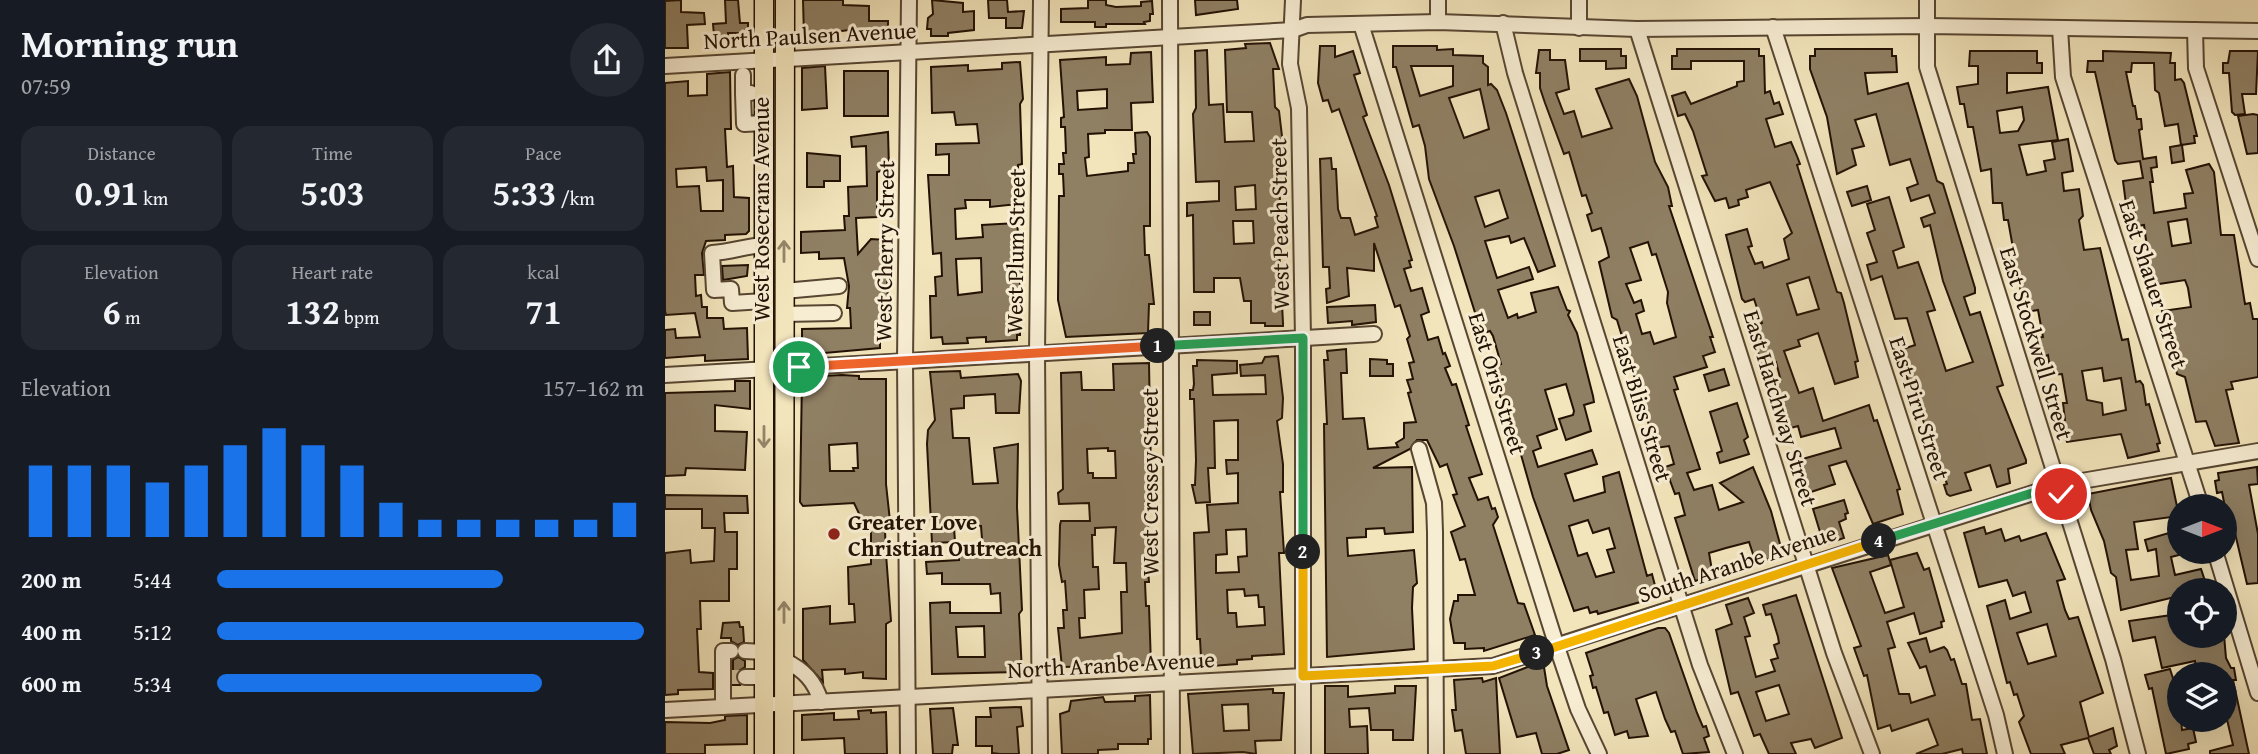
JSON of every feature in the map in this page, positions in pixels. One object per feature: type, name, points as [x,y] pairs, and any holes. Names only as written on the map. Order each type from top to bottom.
[{"type":"main road","name":"West Rosecrans Avenue","points":[[764,0],[764,754]]},
{"type":"main road","name":"West Rosecrans Avenue","points":[[784,754],[785,0]]},
{"type":"street","name":"West Cherry Street","points":[[908,754],[905,361],[909,0]]},
{"type":"street","name":"West Plum Street","points":[[1040,754],[1037,353],[1041,0]]},
{"type":"street","name":"West Cressey Street","points":[[1170,0],[1172,754]]},
{"type":"street","name":"West Peach Street","points":[[1293,0],[1290,64],[1299,108],[1303,338],[1303,754]]},
{"type":"street","points":[[1438,0],[1439,22]]},
{"type":"street","points":[[1579,0],[1579,28]]},
{"type":"street","name":"East Stockwell Street","points":[[1927,0],[1927,67],[2113,659],[2138,754]]},
{"type":"street","name":"North Paulsen Avenue","points":[[665,66],[1293,30],[1307,25],[1439,22],[1637,29],[1927,26],[2258,31]]},
{"type":"street","name":"East Bliss Street","points":[[1503,23],[1515,73],[1700,665],[1735,754]]},
{"type":"street","name":"East Oris Street","points":[[1361,24],[1557,647],[1578,709],[1599,754]]},
{"type":"street","name":"East Piru Street","points":[[1773,27],[2005,754]]},
{"type":"street","name":"East Shauer Street","points":[[2060,28],[2063,77],[2197,494]]},
{"type":"street","name":"East Hatchway Street","points":[[1637,29],[1806,564],[1872,754]]},
{"type":"street","points":[[2195,30],[2196,68],[2258,259]]},
{"type":"street","points":[[743,75],[744,124],[764,124]]},
{"type":"street","points":[[743,93],[764,93]]},
{"type":"street","points":[[764,245],[749,246],[741,251],[712,253],[714,290],[731,289],[732,303],[764,301]]},
{"type":"street","points":[[784,291],[839,286]]},
{"type":"street","points":[[784,314],[834,313]]},
{"type":"street","points":[[665,375],[1374,334]]},
{"type":"street","points":[[1419,449],[1434,503],[1436,754]]},
{"type":"street","name":"South Aranbe Avenue","points":[[1557,647],[1681,604],[2058,485],[2258,451]]},
{"type":"street","points":[[2219,564],[2258,694]]},
{"type":"street","name":"North Aranbe Avenue","points":[[665,710],[1493,666],[1557,647]]},
{"type":"street","points":[[723,708],[733,677],[723,651],[764,652]]},
{"type":"street","points":[[784,660],[799,667],[812,681],[821,702]]},
{"type":"street","points":[[733,677],[764,677]]},
{"type":"building","points":[[681,0],[681,12],[704,13],[705,24],[687,25],[688,48],[665,48],[665,1]]},
{"type":"building","points":[[725,0],[738,0],[740,23],[748,23],[748,33],[728,33],[729,45],[715,46],[713,24],[726,23]]},
{"type":"building","points":[[803,0],[843,0],[843,5],[869,6],[869,21],[888,21],[888,36],[868,36],[868,32],[849,30],[804,36]]},
{"type":"building","points":[[932,0],[963,3],[963,12],[974,11],[974,30],[948,33],[948,36],[931,36],[931,29],[927,29],[928,18],[933,14]]},
{"type":"building","points":[[988,0],[1007,0],[1008,12],[1024,11],[1022,28],[1006,28],[1006,18],[989,18]]},
{"type":"building","points":[[1088,0],[1106,0],[1106,5],[1116,7],[1141,6],[1141,2],[1152,1],[1153,14],[1150,14],[1150,21],[1144,22],[1145,24],[1106,24],[1106,27],[1095,27],[1095,22],[1061,22],[1061,9],[1088,8]]},
{"type":"building","points":[[1195,0],[1237,0],[1238,9],[1196,15]]},
{"type":"building","points":[[1270,43],[1279,69],[1273,69],[1275,107],[1279,111],[1284,153],[1284,181],[1279,185],[1283,326],[1251,323],[1251,301],[1244,301],[1240,278],[1214,278],[1214,292],[1194,292],[1193,215],[1187,216],[1187,203],[1219,201],[1219,181],[1196,182],[1193,114],[1196,108],[1195,51],[1207,50],[1209,105],[1223,104],[1225,142],[1254,141],[1252,112],[1227,112],[1225,50],[1246,48],[1245,44]],"holes":[[[1255,185],[1256,209],[1236,210],[1235,187]],[[1233,221],[1253,221],[1254,243],[1234,244]]]},
{"type":"building","points":[[1320,46],[1335,46],[1335,57],[1353,51],[1360,73],[1354,75],[1367,115],[1363,117],[1389,185],[1412,260],[1409,261],[1411,267],[1404,269],[1411,291],[1422,288],[1429,312],[1421,315],[1428,340],[1438,337],[1450,366],[1445,368],[1452,385],[1456,384],[1469,425],[1466,426],[1482,474],[1469,478],[1478,500],[1488,497],[1492,509],[1495,508],[1498,517],[1493,525],[1518,603],[1524,604],[1535,635],[1484,651],[1484,648],[1465,649],[1465,643],[1454,643],[1450,619],[1454,601],[1458,601],[1458,595],[1475,595],[1465,559],[1460,560],[1451,532],[1465,526],[1453,495],[1457,494],[1447,464],[1440,467],[1427,440],[1417,440],[1410,449],[1373,468],[1412,467],[1413,532],[1385,534],[1384,528],[1366,529],[1366,537],[1347,538],[1348,556],[1414,550],[1417,583],[1413,587],[1412,608],[1414,649],[1327,657],[1324,424],[1327,424],[1324,360],[1328,360],[1327,351],[1346,349],[1347,373],[1341,373],[1343,419],[1364,418],[1368,449],[1398,447],[1396,443],[1404,438],[1404,423],[1416,422],[1407,380],[1413,379],[1409,363],[1414,362],[1407,339],[1410,336],[1400,305],[1395,307],[1374,243],[1374,271],[1347,268],[1349,296],[1327,303],[1326,289],[1330,288],[1329,267],[1323,267],[1320,159],[1331,158],[1332,169],[1336,169],[1338,209],[1341,218],[1350,218],[1355,235],[1378,227],[1377,216],[1339,109],[1332,112],[1328,100],[1323,101],[1318,83]]},
{"type":"building","points":[[1393,46],[1437,46],[1437,50],[1453,49],[1453,55],[1483,56],[1483,63],[1488,67],[1488,85],[1491,84],[1497,90],[1506,113],[1555,266],[1538,272],[1524,238],[1511,243],[1509,236],[1485,241],[1497,278],[1529,267],[1533,279],[1498,290],[1508,318],[1517,314],[1518,318],[1536,312],[1531,293],[1558,287],[1577,333],[1594,402],[1584,405],[1591,431],[1566,440],[1559,419],[1573,415],[1574,411],[1566,384],[1545,390],[1557,429],[1537,436],[1541,448],[1533,451],[1538,467],[1592,450],[1597,464],[1565,474],[1574,501],[1605,492],[1603,477],[1619,472],[1647,576],[1652,574],[1658,597],[1598,614],[1597,611],[1590,613],[1588,607],[1574,611],[1533,497],[1510,416],[1507,417],[1492,371],[1492,366],[1501,364],[1493,336],[1490,331],[1484,333],[1478,322],[1429,179],[1419,125],[1413,127],[1396,67],[1393,67]],"holes":[[[1411,66],[1453,66],[1453,86],[1420,96]],[[1480,89],[1489,129],[1464,138],[1449,98]],[[1499,190],[1508,218],[1485,227],[1475,197]],[[1588,520],[1593,533],[1609,528],[1615,548],[1607,550],[1614,572],[1596,577],[1587,553],[1578,556],[1569,526]]]},
{"type":"building","points":[[1580,49],[1621,49],[1621,56],[1626,56],[1626,68],[1606,69],[1606,61],[1580,61]]},
{"type":"building","points":[[1677,49],[1759,49],[1759,56],[1764,56],[1765,93],[1770,91],[1774,104],[1779,102],[1783,114],[1766,119],[1775,147],[1791,142],[1800,164],[1797,165],[1837,292],[1841,293],[1844,303],[1858,361],[1855,362],[1858,377],[1835,384],[1818,333],[1798,340],[1800,346],[1784,351],[1799,393],[1813,388],[1823,421],[1869,405],[1874,421],[1877,420],[1900,489],[1897,490],[1903,514],[1873,524],[1846,461],[1829,466],[1835,484],[1808,493],[1799,460],[1841,448],[1835,428],[1801,437],[1798,426],[1787,429],[1784,418],[1788,417],[1781,395],[1776,397],[1772,384],[1781,381],[1776,362],[1762,366],[1750,326],[1762,323],[1754,299],[1745,302],[1742,299],[1726,235],[1747,229],[1752,246],[1748,247],[1755,264],[1762,262],[1764,268],[1789,259],[1784,239],[1792,233],[1770,182],[1746,190],[1748,197],[1738,200],[1739,205],[1729,208],[1726,198],[1715,201],[1702,176],[1707,175],[1693,131],[1685,114],[1678,116],[1672,96],[1685,92],[1691,104],[1737,86],[1737,82],[1744,81],[1744,61],[1691,61],[1691,69],[1672,69],[1672,56],[1677,56]],"holes":[[[1809,277],[1819,309],[1797,315],[1787,284]]]},
{"type":"building","points":[[1815,49],[1892,49],[1892,56],[1896,56],[1897,72],[1865,73],[1868,94],[1908,83],[1937,181],[1943,184],[1975,288],[1975,293],[1964,297],[1970,315],[1980,312],[2003,385],[1997,387],[2026,460],[2026,463],[2008,469],[2010,483],[1997,487],[1990,465],[1965,473],[1971,490],[1950,496],[1947,494],[1944,485],[1947,484],[1897,351],[1915,345],[1907,318],[1895,319],[1882,276],[1871,280],[1867,265],[1877,262],[1867,233],[1875,230],[1867,204],[1889,197],[1904,247],[1893,251],[1898,268],[1918,262],[1935,310],[1927,312],[1946,371],[1973,362],[1943,281],[1930,225],[1924,227],[1921,218],[1935,213],[1929,195],[1911,201],[1907,188],[1918,184],[1910,159],[1890,165],[1876,114],[1855,120],[1864,146],[1852,149],[1856,165],[1837,174],[1827,117],[1810,69],[1810,56],[1815,56]]},
{"type":"building","points":[[1539,50],[1550,50],[1550,60],[1565,60],[1569,89],[1556,93],[1564,114],[1574,111],[1582,137],[1612,128],[1596,89],[1629,79],[1637,96],[1655,162],[1668,187],[1672,206],[1669,206],[1713,337],[1710,337],[1715,352],[1703,356],[1707,367],[1674,377],[1678,389],[1674,390],[1700,469],[1687,473],[1694,490],[1712,485],[1719,510],[1743,502],[1720,483],[1753,467],[1771,511],[1783,555],[1756,563],[1749,542],[1709,553],[1713,576],[1695,581],[1675,518],[1685,515],[1679,493],[1675,494],[1665,467],[1674,464],[1669,446],[1656,448],[1617,320],[1612,317],[1599,262],[1609,257],[1601,228],[1592,231],[1587,215],[1592,213],[1586,195],[1582,196],[1569,152],[1564,154],[1540,88],[1540,73],[1536,73]],"holes":[[[1648,242],[1652,255],[1656,254],[1668,292],[1667,303],[1676,337],[1654,344],[1650,332],[1642,334],[1636,314],[1644,311],[1641,300],[1634,303],[1626,284],[1641,280],[1630,248]]]},
{"type":"building","points":[[1970,51],[2037,51],[2037,63],[2042,63],[2042,73],[2007,73],[2007,93],[2048,87],[2058,140],[2019,145],[2027,175],[2046,171],[2044,161],[2055,159],[2052,142],[2068,139],[2073,171],[2062,173],[2064,191],[2079,189],[2083,216],[2079,220],[2084,250],[2100,248],[2122,340],[2128,339],[2136,382],[2140,381],[2143,385],[2146,405],[2149,404],[2160,443],[2157,444],[2159,451],[2128,458],[2121,434],[2067,442],[2060,421],[2065,420],[2063,403],[2067,403],[2062,374],[2051,375],[2048,355],[2041,357],[2038,338],[2043,337],[2038,310],[2027,312],[2023,304],[2008,220],[2004,220],[2002,203],[1993,203],[1991,169],[1981,171],[1973,127],[1968,127],[1964,104],[1960,104],[1957,87],[1978,84],[1978,66],[1969,66]],"holes":[[[2022,107],[2024,120],[2018,131],[2000,133],[1997,111]],[[2102,368],[2104,381],[2121,378],[2126,410],[2103,415],[2102,403],[2087,400],[2082,371]]]},
{"type":"building","points":[[2103,51],[2171,53],[2170,63],[2175,63],[2175,80],[2181,79],[2184,83],[2197,136],[2194,136],[2195,143],[2181,145],[2178,124],[2165,126],[2159,93],[2155,90],[2154,63],[2132,63],[2131,72],[2126,72],[2137,119],[2141,119],[2142,129],[2139,130],[2143,159],[2156,157],[2157,167],[2151,168],[2153,182],[2150,182],[2154,213],[2186,208],[2184,194],[2193,193],[2186,170],[2209,164],[2214,172],[2221,235],[2234,235],[2245,304],[2250,303],[2253,319],[2258,319],[2258,377],[2231,382],[2233,389],[2226,390],[2239,443],[2215,446],[2206,421],[2196,422],[2185,377],[2177,374],[2162,311],[2191,307],[2188,288],[2185,280],[2152,285],[2144,225],[2137,226],[2134,206],[2126,204],[2123,181],[2143,178],[2140,161],[2118,164],[2115,160],[2095,72],[2087,72],[2088,61],[2103,61]],"holes":[[[2187,219],[2191,243],[2172,246],[2168,222]]]},
{"type":"building","points":[[2230,51],[2258,51],[2256,94],[2242,94],[2245,114],[2235,115],[2232,112],[2229,73],[2223,73],[2223,63],[2228,63]]},
{"type":"building","points":[[1151,52],[1153,102],[1131,103],[1132,130],[1105,130],[1105,133],[1088,134],[1089,157],[1085,158],[1087,176],[1128,171],[1128,163],[1134,163],[1133,154],[1136,154],[1135,133],[1147,132],[1150,137],[1150,226],[1144,226],[1145,255],[1149,255],[1154,304],[1149,304],[1148,333],[1066,337],[1058,300],[1059,196],[1064,196],[1063,174],[1059,174],[1059,164],[1064,164],[1063,153],[1066,153],[1065,127],[1061,127],[1061,118],[1064,117],[1060,60],[1106,57],[1106,65],[1130,64],[1131,53]],"holes":[[[1107,89],[1107,108],[1078,110],[1077,91]]]},
{"type":"building","points":[[1020,62],[1023,99],[1020,104],[1022,164],[1018,165],[1019,204],[990,207],[990,200],[965,200],[966,208],[955,209],[956,239],[983,237],[982,225],[1017,223],[1023,282],[1020,282],[1020,335],[1017,335],[1017,340],[986,342],[986,337],[967,338],[968,343],[943,344],[942,337],[931,338],[930,296],[936,296],[935,277],[942,276],[941,253],[933,254],[928,175],[949,175],[949,154],[936,155],[936,144],[979,143],[977,124],[956,125],[954,112],[932,113],[931,67],[968,65],[968,71],[1002,69],[1002,63]],"holes":[[[981,258],[982,292],[958,295],[956,259]]]},
{"type":"building","points":[[825,66],[827,108],[802,110],[802,68]]},
{"type":"building","points":[[844,71],[888,71],[888,116],[844,116]]},
{"type":"building","points":[[730,72],[731,129],[725,129],[727,167],[733,166],[734,197],[749,198],[749,231],[746,234],[725,235],[725,240],[706,241],[702,253],[704,275],[695,275],[696,296],[701,295],[702,307],[707,307],[707,318],[723,318],[724,329],[747,328],[748,359],[705,361],[705,355],[665,358],[665,330],[675,329],[676,338],[700,337],[695,313],[666,315],[665,311],[665,83],[688,81],[688,96],[707,95],[707,74]],"holes":[[[706,167],[707,181],[723,180],[723,211],[701,211],[699,186],[677,187],[676,169]]]},
{"type":"building","points":[[2258,115],[2258,153],[2247,154],[2238,116]]},
{"type":"building","points":[[888,132],[889,169],[877,172],[877,217],[856,218],[858,254],[871,239],[886,240],[888,307],[884,307],[887,338],[880,338],[880,348],[802,355],[802,329],[851,328],[850,308],[847,308],[849,286],[844,258],[819,259],[819,252],[801,253],[801,232],[845,230],[844,216],[849,216],[848,187],[867,186],[866,146],[852,147],[851,137]]},
{"type":"building","points":[[2182,145],[2184,161],[2172,163],[2170,147]]},
{"type":"building","points":[[807,153],[840,156],[840,181],[824,181],[824,187],[807,187]]},
{"type":"building","points":[[1867,186],[1871,200],[1852,206],[1847,192]]},
{"type":"building","points":[[748,265],[747,276],[723,280],[722,266]]},
{"type":"building","points":[[1375,305],[1376,322],[1352,325],[1352,321],[1328,323],[1327,307]]},
{"type":"building","points":[[1194,312],[1210,312],[1210,325],[1194,325]]},
{"type":"building","points":[[1278,356],[1283,398],[1282,418],[1277,421],[1283,464],[1283,492],[1280,492],[1284,553],[1279,553],[1284,654],[1252,656],[1252,659],[1237,660],[1237,664],[1212,666],[1212,657],[1201,658],[1200,639],[1197,639],[1194,533],[1209,532],[1207,505],[1238,503],[1238,473],[1227,474],[1226,460],[1238,460],[1238,420],[1214,421],[1215,468],[1208,468],[1210,502],[1196,503],[1192,485],[1195,485],[1196,460],[1194,399],[1190,399],[1190,390],[1193,390],[1194,384],[1193,366],[1197,366],[1197,360],[1237,361],[1237,373],[1212,375],[1213,395],[1266,394],[1265,375],[1241,376],[1240,365],[1262,363],[1265,357]],"holes":[[[1246,529],[1247,556],[1238,557],[1239,572],[1216,573],[1216,555],[1227,554],[1226,530]],[[1244,589],[1245,596],[1258,595],[1259,607],[1264,607],[1265,625],[1237,627],[1236,613],[1228,613],[1227,590]]]},
{"type":"building","points":[[1370,359],[1387,360],[1387,364],[1393,364],[1393,376],[1370,376]]},
{"type":"building","points":[[1149,363],[1151,474],[1147,474],[1148,502],[1145,502],[1151,548],[1147,556],[1149,582],[1145,582],[1146,606],[1149,606],[1151,665],[1062,667],[1058,628],[1064,628],[1063,610],[1067,610],[1065,581],[1062,582],[1059,565],[1060,525],[1061,521],[1090,521],[1089,503],[1059,504],[1058,493],[1063,489],[1061,373],[1081,372],[1082,390],[1114,390],[1113,364]],"holes":[[[1108,448],[1108,451],[1115,451],[1116,478],[1093,478],[1093,473],[1088,473],[1087,449]],[[1116,527],[1114,563],[1126,563],[1127,592],[1121,592],[1122,633],[1080,638],[1079,618],[1085,618],[1084,590],[1099,589],[1098,567],[1093,567],[1092,535],[1095,535],[1095,528]]]},
{"type":"building","points":[[1724,369],[1729,385],[1709,391],[1704,375]]},
{"type":"building","points":[[960,371],[961,378],[1018,374],[1021,381],[1019,413],[996,413],[995,394],[964,396],[964,408],[951,409],[953,438],[969,438],[973,484],[998,483],[994,448],[1018,444],[1017,507],[1022,672],[932,674],[930,603],[950,602],[950,613],[1001,613],[1000,593],[991,594],[990,584],[942,584],[942,573],[927,574],[926,562],[959,560],[959,555],[983,552],[981,526],[954,527],[955,542],[932,543],[927,444],[928,430],[935,420],[930,372]],"holes":[[[984,626],[985,657],[958,657],[956,627]]]},
{"type":"building","points":[[842,375],[859,376],[859,379],[886,379],[886,484],[890,531],[885,531],[891,621],[886,624],[886,679],[863,678],[863,672],[845,674],[845,669],[822,670],[823,682],[803,660],[803,609],[830,606],[830,624],[855,622],[854,604],[849,604],[848,567],[871,564],[871,522],[863,522],[854,503],[803,506],[800,502],[802,377]],"holes":[[[857,443],[858,468],[853,468],[854,471],[830,471],[829,445]]]},
{"type":"building","points":[[735,381],[750,381],[750,409],[715,405],[715,431],[747,432],[745,470],[686,468],[685,475],[665,476],[665,393],[735,391]]},
{"type":"building","points":[[1737,403],[1748,437],[1744,440],[1749,454],[1720,463],[1717,453],[1722,451],[1710,412]]},
{"type":"building","points":[[2257,467],[2258,484],[2249,485],[2258,534],[2258,583],[2247,584],[2237,542],[2237,494],[2217,493],[2215,481],[2219,480],[2218,473]]},
{"type":"building","points":[[2171,478],[2174,494],[2167,494],[2167,518],[2134,522],[2138,549],[2126,550],[2131,580],[2159,576],[2156,549],[2148,551],[2145,540],[2167,534],[2167,564],[2173,564],[2175,575],[2201,569],[2204,578],[2167,578],[2167,599],[2121,610],[2116,577],[2111,573],[2104,541],[2091,510],[2088,494]]},
{"type":"building","points":[[665,495],[747,496],[748,513],[724,513],[725,532],[737,532],[737,569],[729,569],[729,601],[700,601],[701,629],[697,629],[699,672],[713,673],[713,689],[678,690],[678,694],[665,695],[665,553],[690,550],[691,563],[714,561],[715,528],[702,528],[702,509],[665,509]]},
{"type":"building","points":[[1844,500],[1848,513],[1845,514],[1846,519],[1839,522],[1844,538],[1824,545],[1813,509]]},
{"type":"building","points":[[1984,527],[1986,534],[2001,529],[2005,541],[2019,536],[2021,541],[2046,533],[2065,579],[2057,581],[2065,610],[2069,619],[2078,617],[2103,693],[2080,702],[2089,737],[2113,728],[2117,746],[2109,750],[2111,754],[2094,754],[2088,738],[2061,745],[2065,754],[2031,754],[2019,722],[2024,716],[2017,694],[2014,695],[2010,682],[2007,683],[1987,606],[2005,600],[2010,619],[2031,612],[2025,592],[2013,596],[2007,580],[1979,587],[1964,533]],"holes":[[[2047,624],[2056,656],[2028,664],[2017,633]]]},
{"type":"building","points":[[1917,553],[1924,570],[1929,568],[1944,621],[1941,622],[1942,627],[1920,634],[1914,613],[1887,622],[1895,647],[1888,649],[1899,694],[1909,694],[1911,703],[1935,695],[1926,666],[1920,668],[1908,643],[1926,638],[1930,652],[1944,647],[1951,660],[1954,659],[1962,684],[1966,684],[1972,720],[1980,719],[1987,754],[1963,754],[1962,749],[1942,754],[1916,754],[1938,745],[1928,719],[1892,731],[1890,725],[1878,729],[1867,675],[1864,676],[1854,648],[1861,646],[1832,568],[1888,555],[1891,565],[1870,572],[1885,613],[1904,607],[1890,560]]},
{"type":"building","points":[[1796,595],[1842,738],[1815,748],[1811,739],[1791,743],[1796,754],[1769,754],[1760,734],[1754,736],[1738,692],[1731,694],[1716,630],[1732,624],[1726,605],[1748,598],[1754,613],[1744,617],[1750,636],[1745,637],[1756,677],[1775,671],[1771,660],[1778,658],[1774,645],[1779,643],[1778,637],[1771,614],[1766,615],[1763,605]],"holes":[[[1779,685],[1789,714],[1766,721],[1756,692]]]},
{"type":"building","points":[[2167,616],[2167,648],[2225,648],[2228,662],[2167,662],[2167,667],[2162,668],[2155,637],[2133,641],[2129,621]]},
{"type":"building","points":[[739,622],[740,627],[743,627],[744,642],[738,645],[731,641],[731,638],[721,638],[723,623]]},
{"type":"building","points":[[1658,628],[1665,628],[1669,633],[1697,713],[1703,727],[1706,726],[1709,736],[1704,738],[1709,752],[1683,754],[1675,731],[1671,732],[1665,719],[1656,692],[1636,699],[1648,736],[1629,738],[1627,731],[1615,735],[1608,712],[1604,713],[1596,687],[1593,688],[1590,676],[1593,675],[1586,653]]},
{"type":"building","points":[[738,657],[745,661],[745,667],[736,673],[740,685],[733,685],[733,660]]},
{"type":"building","points":[[1543,661],[1547,686],[1569,750],[1557,754],[1542,754],[1536,733],[1517,737],[1499,678]]},
{"type":"building","points":[[2167,670],[2167,732],[2194,732],[2196,742],[2188,744],[2189,749],[2166,754],[2152,688],[2149,689],[2145,675]]},
{"type":"building","points":[[1482,678],[1483,682],[1496,678],[1500,754],[1466,754],[1462,730],[1455,731],[1452,710],[1456,710],[1454,680]]},
{"type":"building","points":[[1325,686],[1348,686],[1348,697],[1395,693],[1395,686],[1416,686],[1413,740],[1393,740],[1393,730],[1371,730],[1369,708],[1349,709],[1350,727],[1367,726],[1368,754],[1325,754]]},
{"type":"building","points":[[1273,689],[1273,693],[1284,693],[1281,740],[1255,741],[1256,754],[1193,754],[1188,694]],"holes":[[[1248,704],[1249,730],[1224,731],[1222,705]]]},
{"type":"building","points":[[1150,695],[1151,739],[1148,739],[1148,744],[1118,744],[1118,749],[1098,750],[1098,754],[1062,754],[1060,714],[1069,711],[1071,701],[1103,697],[1105,702],[1135,701],[1135,696]]},
{"type":"building","points":[[2237,698],[2249,754],[2210,754],[2210,751],[2233,745],[2230,732],[2237,732]]},
{"type":"building","points":[[1021,707],[1023,726],[1017,727],[1019,754],[992,753],[992,746],[976,746],[976,717],[991,717],[990,708]]},
{"type":"building","points":[[953,708],[958,745],[953,745],[952,754],[933,754],[930,709]]},
{"type":"building","points":[[871,710],[871,713],[886,712],[887,754],[845,754],[844,738],[802,740],[802,715],[834,713],[834,720],[859,719],[858,711]]},
{"type":"building","points":[[747,715],[747,744],[705,745],[705,754],[665,754],[665,722],[710,723],[725,720],[725,716]]},
{"type":"tunnel","points":[[731,677],[745,677]]},
{"type":"place","name":"Greater Love Christian Outreach","points":[[834,534]]},
{"type":"route","points":[[799,367],[1303,338],[1303,676],[1493,666],[2058,485],[2061,494]]}]
